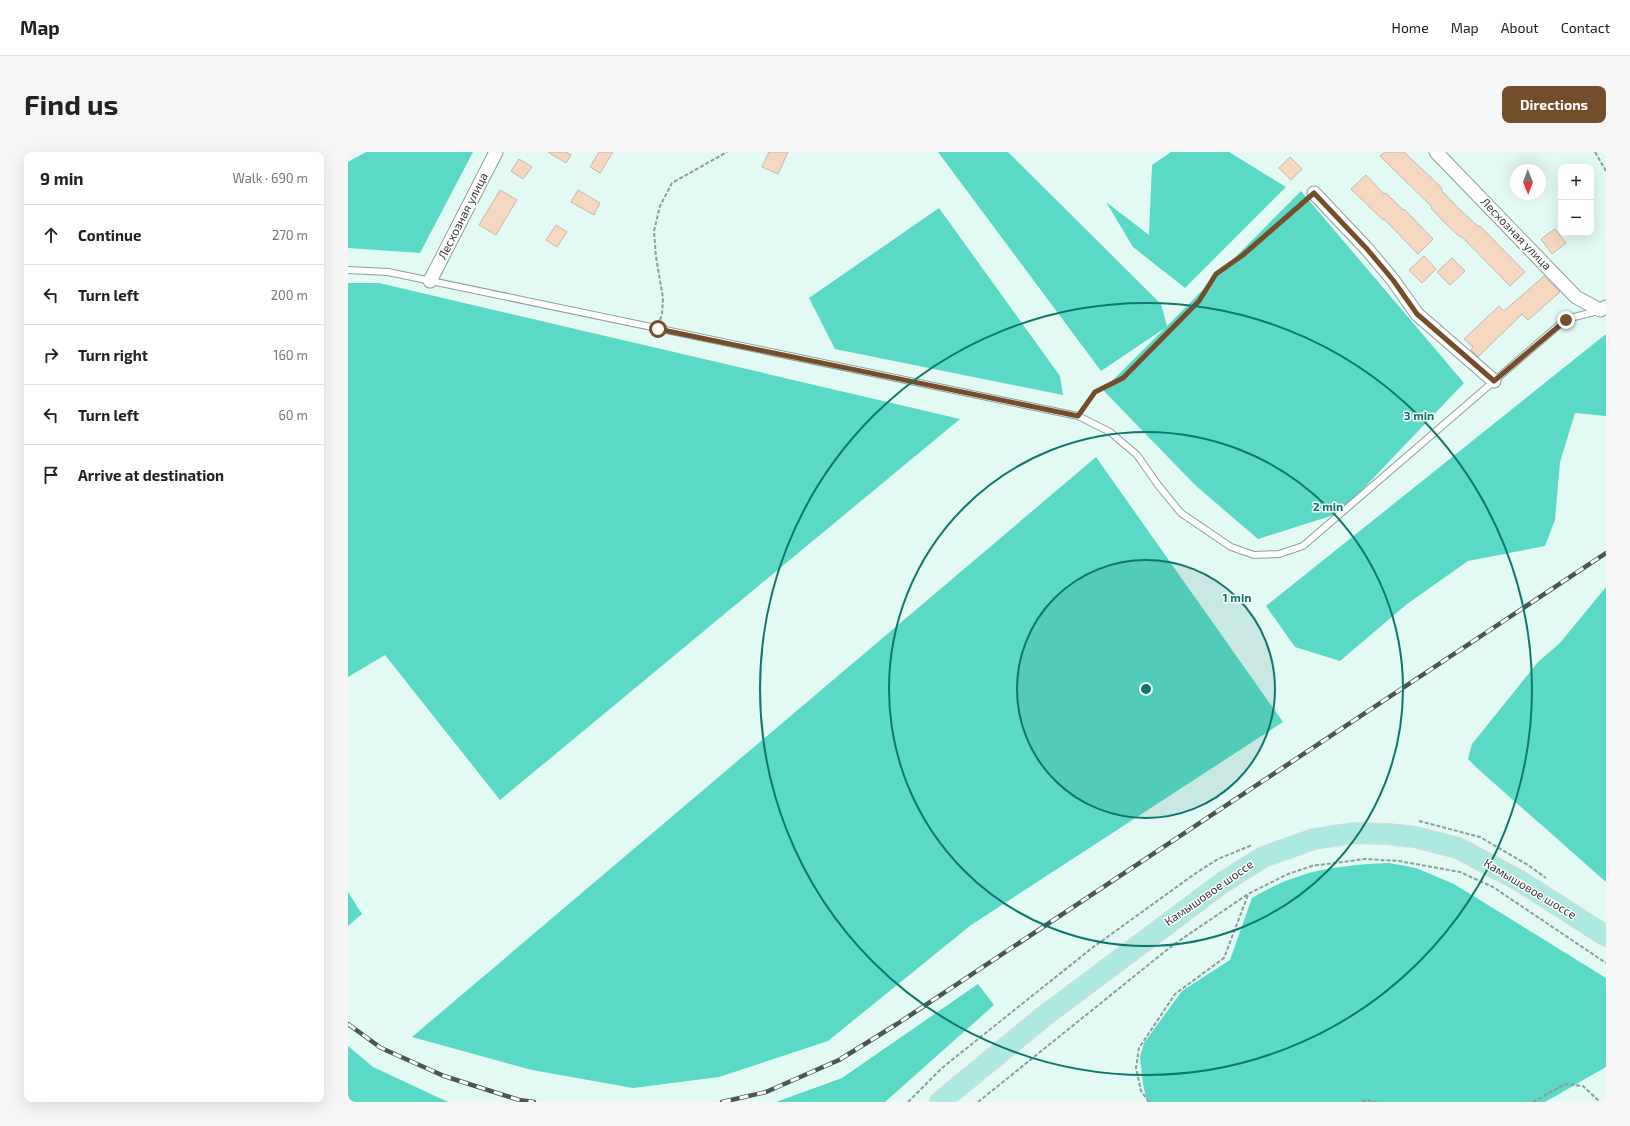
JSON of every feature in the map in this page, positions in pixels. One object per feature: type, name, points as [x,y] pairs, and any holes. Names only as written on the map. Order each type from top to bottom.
[{"type":"main road","name":"Камышовое шоссе","points":[[940,1102],[1043,1017],[1222,882],[1263,857],[1314,839],[1353,833],[1387,834],[1416,837],[1458,848],[1520,881],[1606,936]]},
{"type":"main road","name":"Камышовое шоссе","points":[[957,1102],[1073,1008],[1175,930],[1229,892],[1275,865],[1322,851],[1360,846],[1389,847],[1418,850],[1465,865],[1523,895],[1606,950]]},
{"type":"street","name":"Лесхозная улица","points":[[430,281],[496,152]]},
{"type":"street","name":"Лесхозная улица","points":[[1436,152],[1576,297],[1604,309]]},
{"type":"street","points":[[1314,193],[1371,254],[1393,280],[1417,314],[1494,381]]},
{"type":"lane","points":[[348,270],[388,272],[1078,416],[1110,432],[1137,455],[1158,485],[1181,513],[1231,547],[1254,555],[1279,554],[1303,546],[1566,320],[1604,309]]},
{"type":"path","points":[[658,329],[662,314],[663,298],[656,257],[654,231],[660,206],[672,183],[727,152]]},
{"type":"path","points":[[1596,152],[1606,171]]},
{"type":"path","points":[[1078,416],[1095,392],[1123,378],[1199,301],[1216,274],[1243,255],[1314,193]]},
{"type":"path","points":[[978,1102],[1173,945],[1248,894],[1288,874],[1312,866],[1365,860],[1398,860],[1460,872],[1493,887],[1606,963]]},
{"type":"path","points":[[1148,1102],[1141,1091],[1136,1068],[1139,1048],[1175,994],[1224,958],[1248,894]]},
{"type":"path","points":[[1533,1102],[1564,1084],[1584,1086],[1600,1102]]},
{"type":"path","points":[[1362,1102],[1366,1100],[1377,1102]]},
{"type":"green space","points":[[366,152],[473,152],[420,253],[348,248],[348,162]]},
{"type":"green space","points":[[938,152],[1008,152],[1161,304],[1167,326],[1301,191],[1464,383],[1340,513],[1258,539],[1195,485],[1103,390],[1165,328],[1101,371]]},
{"type":"green space","points":[[1171,152],[1229,152],[1286,187],[1185,288],[1133,247],[1106,202],[1149,235],[1152,165]]},
{"type":"green space","points":[[939,208],[1060,376],[1063,395],[835,349],[809,298]]},
{"type":"green space","points":[[348,283],[379,283],[960,419],[500,800],[385,655],[348,677]]},
{"type":"green space","points":[[1606,334],[1606,416],[1575,413],[1560,462],[1555,520],[1545,546],[1468,561],[1407,604],[1340,661],[1295,647],[1266,606]]},
{"type":"green space","points":[[1096,457],[1283,722],[971,925],[828,1041],[719,1077],[633,1088],[532,1070],[412,1037]]},
{"type":"green space","points":[[1606,587],[1606,882],[1468,759],[1472,744],[1538,662],[1560,643]]},
{"type":"green space","points":[[1389,863],[1416,868],[1454,884],[1606,978],[1606,1067],[1545,1102],[1147,1102],[1140,1057],[1144,1043],[1182,991],[1230,960],[1252,898],[1291,879],[1318,871],[1366,864]]},
{"type":"green space","points":[[348,892],[362,914],[348,926]]},
{"type":"green space","points":[[978,984],[994,1005],[885,1102],[776,1102],[842,1078]]},
{"type":"green space","points":[[348,1046],[373,1067],[448,1102],[348,1102]]},
{"type":"building","points":[[548,152],[566,152],[571,155],[566,163]]},
{"type":"building","points":[[599,152],[613,152],[600,173],[590,167]]},
{"type":"building","points":[[769,152],[788,152],[778,174],[762,167]]},
{"type":"building","points":[[1385,152],[1404,152],[1442,188],[1441,190],[1461,211],[1479,227],[1480,226],[1525,272],[1510,286],[1461,236],[1460,237],[1443,221],[1431,208],[1432,207],[1380,156]]},
{"type":"building","points":[[1290,157],[1302,169],[1291,180],[1279,168]]},
{"type":"building","points":[[519,159],[532,167],[523,179],[511,171]]},
{"type":"building","points":[[1366,175],[1384,194],[1386,193],[1403,210],[1404,209],[1433,239],[1418,254],[1384,219],[1383,220],[1351,189]]},
{"type":"building","points":[[500,190],[517,200],[496,235],[479,225]]},
{"type":"building","points":[[578,190],[600,203],[594,215],[571,202]]},
{"type":"building","points":[[556,225],[567,232],[557,247],[546,240]]},
{"type":"building","points":[[1555,229],[1558,233],[1558,236],[1560,236],[1566,243],[1552,254],[1541,239]]},
{"type":"building","points":[[1424,256],[1436,269],[1422,283],[1409,270]]},
{"type":"building","points":[[1452,258],[1465,271],[1450,285],[1437,272]]},
{"type":"building","points":[[1544,276],[1560,292],[1528,320],[1522,314],[1478,357],[1471,350],[1473,347],[1464,339],[1499,306],[1504,311]]},
{"type":"railway","points":[[722,1102],[766,1092],[839,1060],[897,1024],[1606,553]]},
{"type":"railway","points":[[348,1024],[381,1048],[444,1076],[519,1100],[534,1102]]},
{"type":"route","points":[[658,329],[1078,416],[1095,392],[1123,378],[1199,301],[1216,274],[1243,255],[1314,193],[1367,249],[1393,280],[1417,314],[1494,381],[1566,320]]}]
